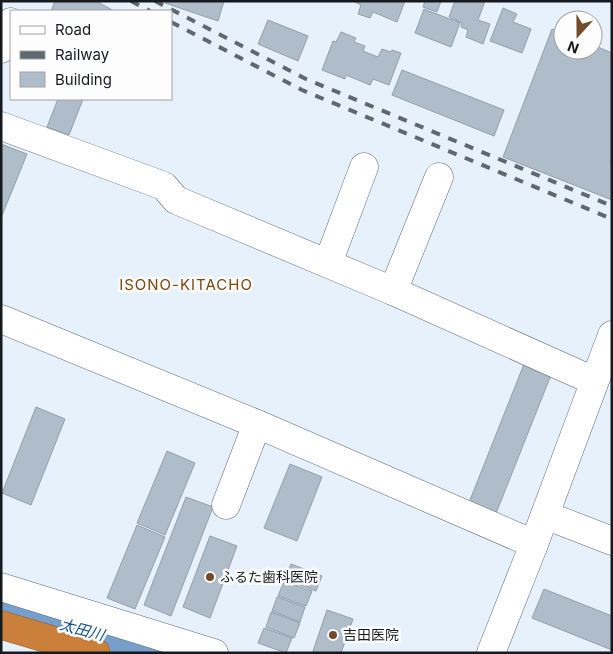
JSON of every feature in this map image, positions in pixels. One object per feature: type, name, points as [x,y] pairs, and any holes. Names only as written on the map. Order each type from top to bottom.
[{"type":"highway","points":[[1,624],[82,651]]},
{"type":"street","points":[[1,49],[10,25]]},
{"type":"street","points":[[1,126],[164,186],[176,200],[393,291],[594,382]]},
{"type":"street","points":[[328,263],[364,167]]},
{"type":"street","points":[[393,291],[439,177]]},
{"type":"street","points":[[1,319],[257,424],[534,544]]},
{"type":"street","points":[[491,653],[545,515],[612,334]]},
{"type":"street","points":[[226,504],[257,424]]},
{"type":"street","points":[[545,515],[612,541]]},
{"type":"street","points":[[1,587],[196,651]]},
{"type":"building","points":[[55,1],[96,1],[112,10],[51,10]]},
{"type":"building","points":[[166,1],[224,1],[218,21],[165,3]]},
{"type":"building","points":[[353,1],[405,1],[397,22],[373,12],[370,18],[358,14],[361,5]]},
{"type":"building","points":[[425,1],[441,1],[437,12],[423,7]]},
{"type":"building","points":[[455,1],[485,1],[478,20],[490,24],[483,44],[466,37],[468,30],[461,27],[462,23],[449,17]]},
{"type":"building","points":[[503,8],[517,14],[513,22],[531,29],[522,53],[490,41]]},
{"type":"building","points":[[424,9],[460,23],[451,47],[415,33]]},
{"type":"building","points":[[268,20],[308,36],[298,61],[258,44]]},
{"type":"building","points":[[552,29],[553,60],[603,60],[603,49],[612,53],[612,158],[610,163],[612,164],[612,200],[503,157]]},
{"type":"building","points":[[341,32],[356,38],[354,42],[365,46],[363,51],[378,57],[382,49],[401,53],[389,85],[373,79],[370,85],[346,75],[345,79],[322,70],[333,41],[336,42]]},
{"type":"building","points":[[402,70],[504,110],[494,136],[392,95]]},
{"type":"building","points":[[58,100],[83,100],[69,135],[47,127]]},
{"type":"building","points":[[1,144],[27,154],[1,218]]},
{"type":"building","points":[[526,359],[553,370],[495,516],[468,505]]},
{"type":"building","points":[[36,407],[65,419],[31,505],[2,493]]},
{"type":"building","points":[[167,451],[195,463],[165,535],[137,523]]},
{"type":"building","points":[[290,464],[322,477],[297,541],[264,528]]},
{"type":"building","points":[[186,497],[213,507],[171,616],[144,605]]},
{"type":"building","points":[[137,525],[165,537],[135,609],[107,598]]},
{"type":"building","name":"ふるた歯科医院","points":[[210,536],[237,546],[210,618],[183,607]]},
{"type":"building","points":[[291,564],[322,576],[316,591],[285,579]]},
{"type":"building","points":[[284,581],[312,591],[306,606],[278,596]]},
{"type":"building","points":[[544,589],[612,616],[612,650],[532,618]]},
{"type":"building","points":[[277,597],[305,607],[300,622],[272,611]]},
{"type":"building","name":"吉田医院","points":[[327,610],[353,619],[341,653],[317,653],[313,651]]},
{"type":"building","points":[[271,612],[300,623],[294,638],[266,627]]},
{"type":"building","points":[[264,628],[292,638],[286,653],[258,643]]},
{"type":"waterway","name":"太田川","points":[[1,608],[162,653]]},
{"type":"railway","points":[[131,1],[148,10]]},
{"type":"railway","points":[[155,1],[306,79],[612,206]]},
{"type":"railway","points":[[172,23],[302,90],[612,219]]},
{"type":"place","name":"ふるた歯科医院","points":[[210,577]]},
{"type":"place","name":"吉田医院","points":[[333,635]]},
{"type":"district","name":"ISONO-KITACHO","points":[[186,285]]}]
